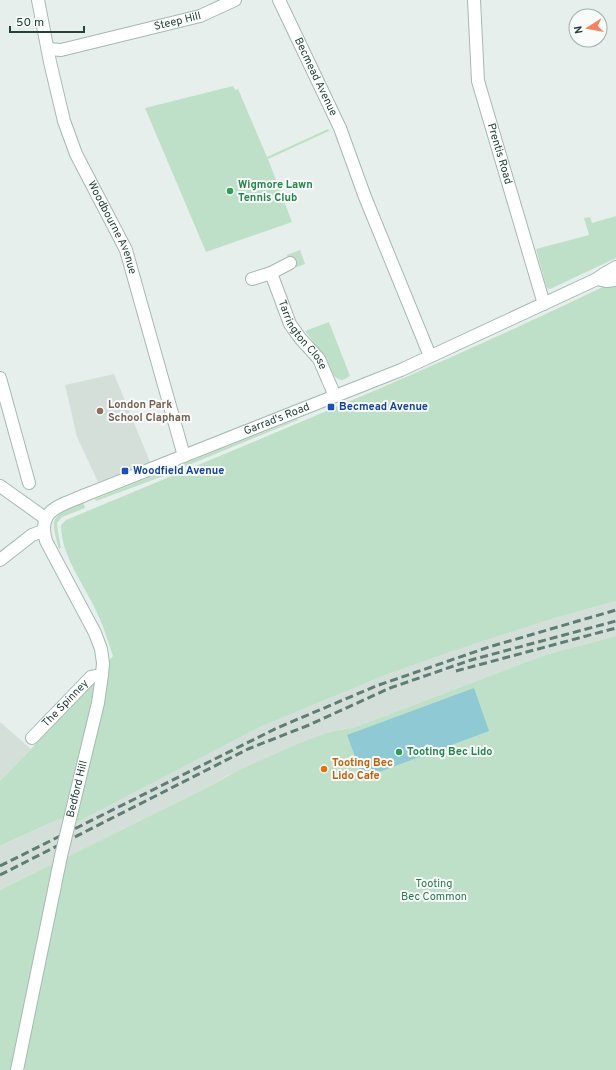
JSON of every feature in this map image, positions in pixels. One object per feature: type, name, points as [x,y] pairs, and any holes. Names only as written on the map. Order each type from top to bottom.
[{"type":"street","name":"Woodbourne Avenue","points":[[38,0],[60,108],[76,154],[126,250],[184,456]]},
{"type":"street","name":"Steep Hill","points":[[48,49],[61,50],[200,16],[235,0]]},
{"type":"street","name":"Becmead Avenue","points":[[279,0],[340,128],[365,197],[430,356]]},
{"type":"street","name":"Prentis Road","points":[[474,0],[478,81],[544,304]]},
{"type":"street","points":[[252,279],[271,273],[290,263]]},
{"type":"street","name":"Garrad's Road","points":[[45,518],[54,508],[85,495],[401,370],[597,279],[616,267]]},
{"type":"street","name":"Tarrington Close","points":[[271,273],[290,324],[300,338],[319,359],[335,396]]},
{"type":"street","name":"Garrad's Road","points":[[597,279],[606,281],[616,280]]},
{"type":"street","points":[[0,378],[29,483]]},
{"type":"street","points":[[0,486],[45,518]]},
{"type":"street","name":"Bedford Hill","points":[[17,1070],[61,856],[98,702],[103,663],[101,649],[95,633],[46,541],[43,531],[45,518]]},
{"type":"street","points":[[0,560],[32,535],[43,531]]},
{"type":"street","name":"The Spinney","points":[[32,738],[90,677],[102,675]]},
{"type":"shaded area","name":"London Park School Clapham","points":[[114,374],[150,462],[98,482],[77,437],[65,385]]},
{"type":"shaded area","points":[[616,601],[616,636],[545,655],[353,728],[342,729],[226,776],[214,784],[0,890],[0,846],[59,819],[78,822],[260,727],[383,676],[456,650],[555,618]]},
{"type":"shaded area","points":[[0,722],[31,749],[0,781]]},
{"type":"green space","name":"Wigmore Lawn Tennis Club","points":[[233,86],[235,90],[238,89],[267,157],[328,129],[329,131],[268,159],[292,222],[206,252],[145,108]]},
{"type":"green space","points":[[616,216],[616,258],[548,289],[536,249],[589,235],[584,218],[590,217],[592,223]]},
{"type":"green space","points":[[300,250],[305,264],[292,269],[287,255]]},
{"type":"green space","points":[[609,284],[616,286],[616,601],[555,618],[456,650],[383,676],[260,727],[78,822],[59,819],[0,846],[0,781],[31,749],[113,656],[104,629],[92,602],[69,560],[62,537],[61,525],[66,520],[271,435],[407,376],[542,316]]},
{"type":"green space","points":[[329,322],[350,376],[343,380],[338,379],[333,375],[326,358],[305,331]]},
{"type":"green space","points":[[297,419],[298,420],[174,471],[173,468]]},
{"type":"green space","points":[[168,470],[169,474],[96,501],[95,499]]},
{"type":"green space","points":[[83,502],[85,508],[62,517],[57,523],[61,548],[59,549],[54,529],[56,518],[59,514]]},
{"type":"green space","name":"Tooting Bec Common","points":[[616,636],[616,1070],[0,1070],[0,890],[214,784],[233,773],[298,744],[320,735],[342,729],[353,728],[545,655]]},
{"type":"water","points":[[474,688],[489,731],[363,778],[347,735]]},
{"type":"railway","points":[[0,866],[277,728],[376,686],[489,647],[616,610]]},
{"type":"railway","points":[[0,875],[248,749],[309,725],[390,688],[471,660],[616,621]]},
{"type":"railway","points":[[456,671],[616,628]]},
{"type":"place","name":"Wigmore Lawn Tennis Club","points":[[230,191]]},
{"type":"place","name":"Becmead Avenue","points":[[331,407]]},
{"type":"place","name":"London Park School Clapham","points":[[100,411]]},
{"type":"place","name":"Woodfield Avenue","points":[[125,471]]},
{"type":"place","name":"Tooting Bec Lido","points":[[399,752]]},
{"type":"place","name":"Tooting Bec Lido Cafe","points":[[324,769]]}]
